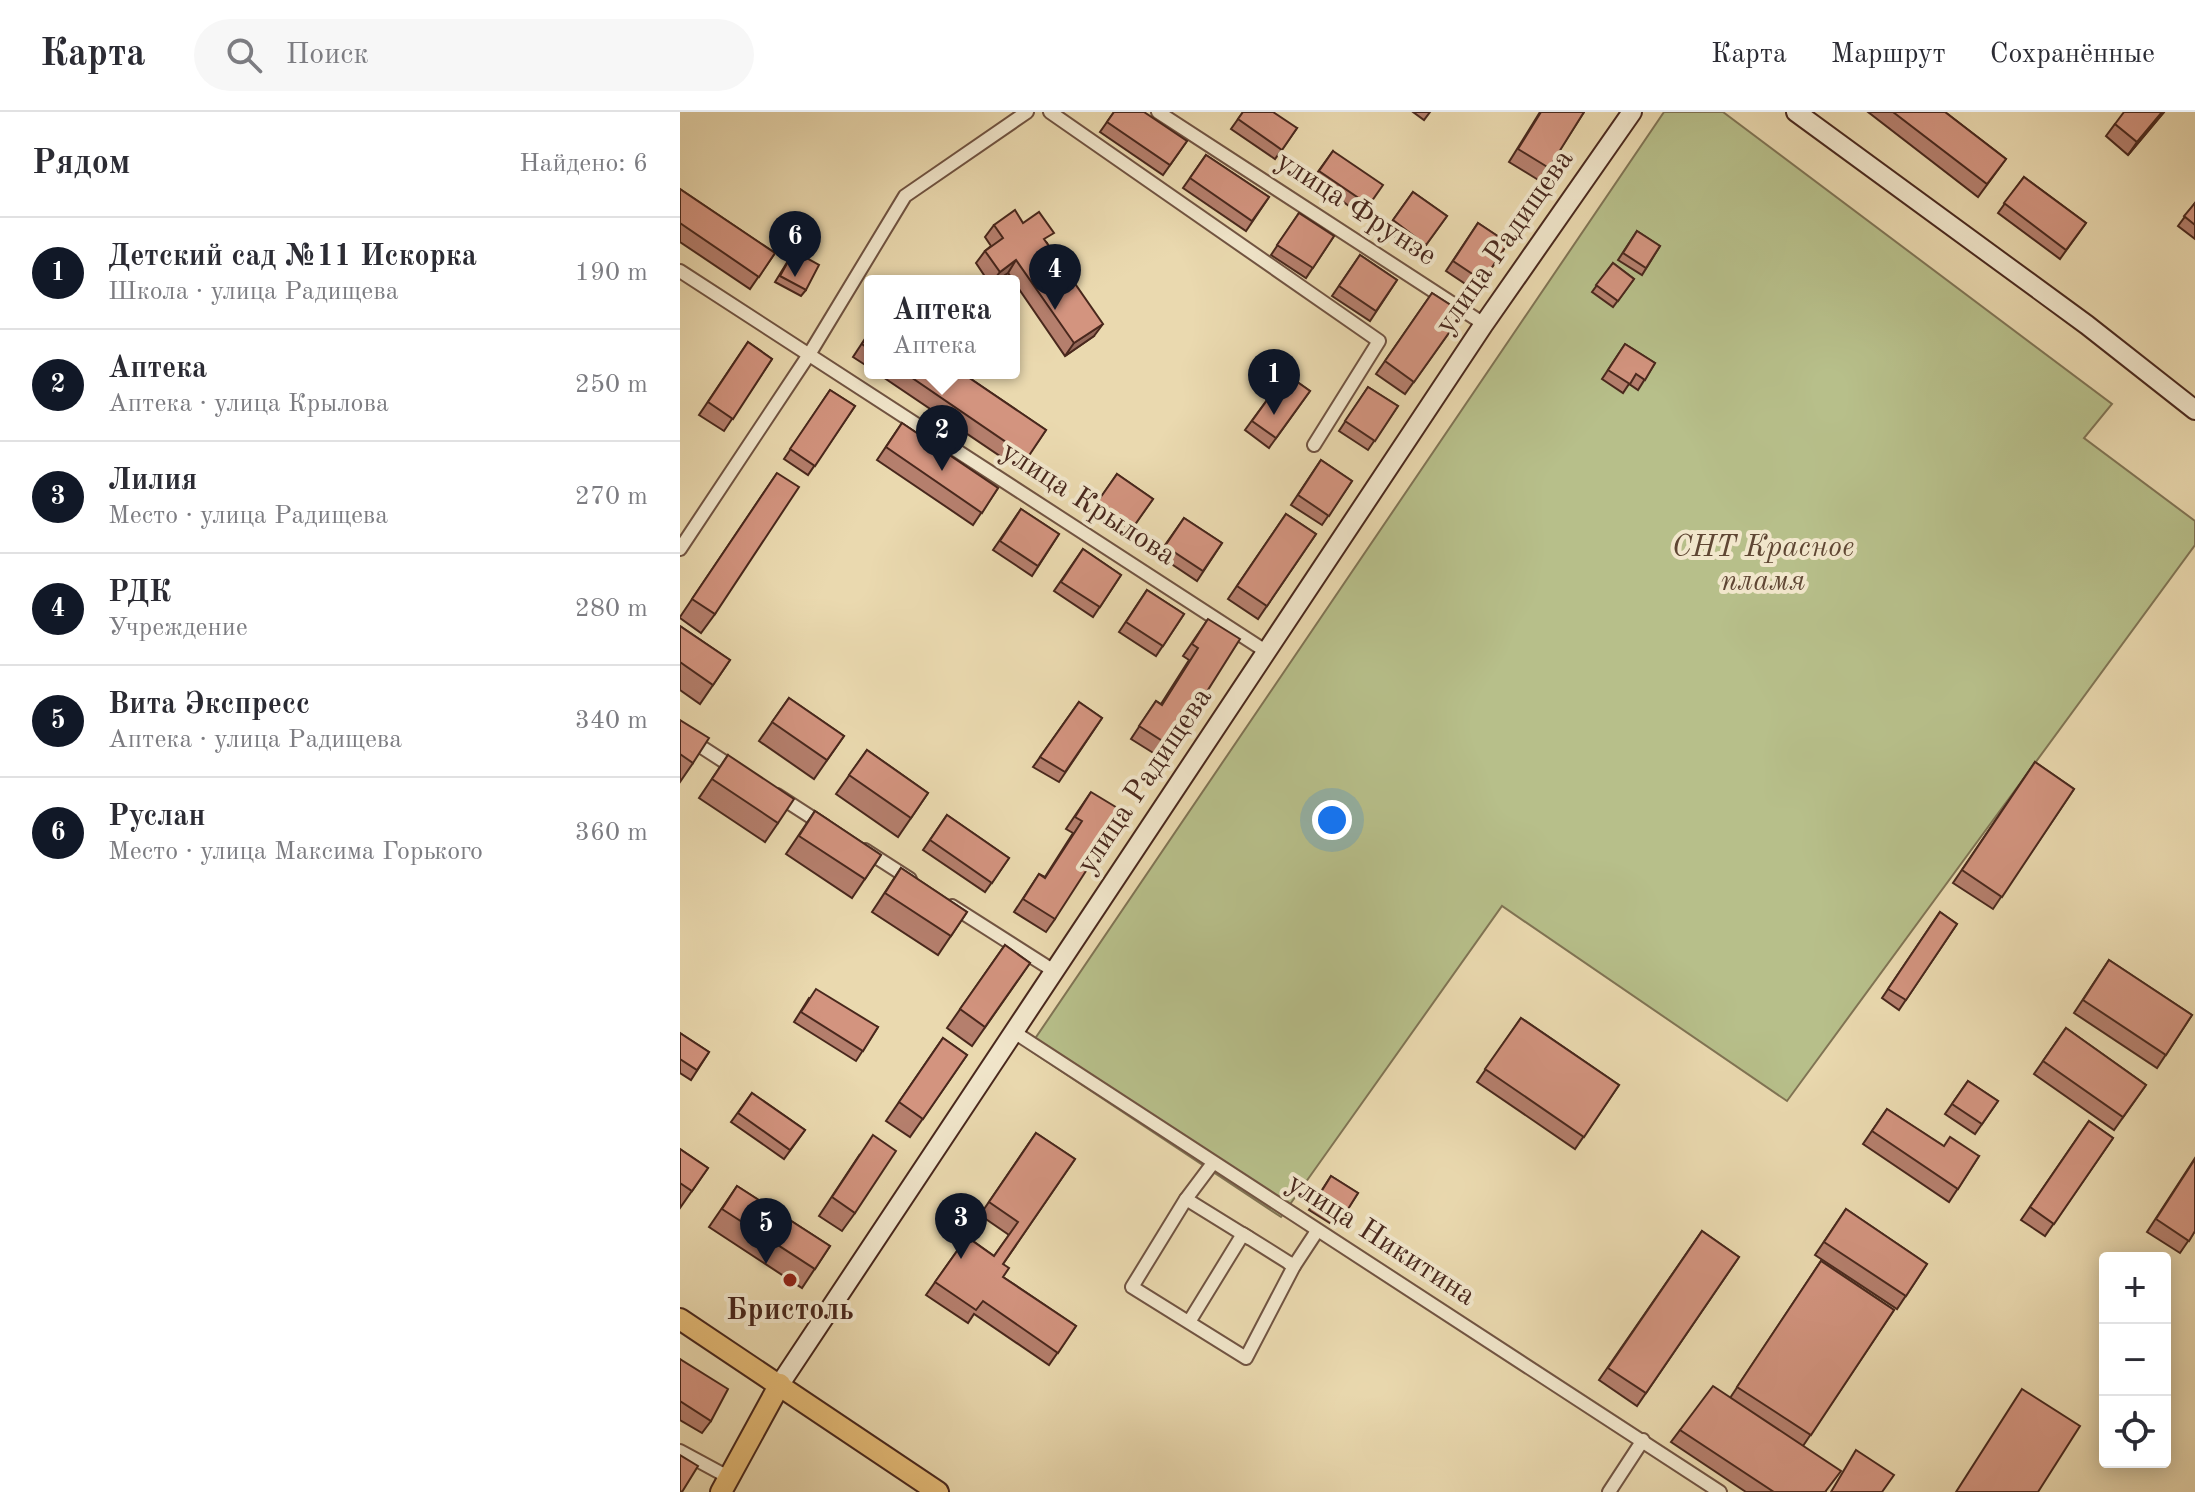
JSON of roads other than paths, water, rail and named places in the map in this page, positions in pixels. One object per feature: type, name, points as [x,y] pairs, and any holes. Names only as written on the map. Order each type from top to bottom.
[{"type":"main road","points":[[680,1319],[938,1492]]},
{"type":"main road","name":"улица Радищева","points":[[726,1485],[780,1384]]},
{"type":"street","points":[[680,549],[810,353],[905,196],[1027,112]]},
{"type":"street","points":[[1050,112],[1379,341],[1314,445]]},
{"type":"street","name":"улица Фрунзе","points":[[1158,112],[1484,324]]},
{"type":"street","name":"улица Радищева","points":[[780,1384],[1484,324],[1632,112]]},
{"type":"street","points":[[1796,112],[2087,325],[2195,410]]},
{"type":"street","name":"улица Крылова","points":[[680,271],[1267,652]]},
{"type":"street","points":[[680,733],[747,776]]},
{"type":"street","points":[[760,784],[840,835]]},
{"type":"street","points":[[854,844],[921,886]]},
{"type":"street","points":[[934,894],[1054,971]]},
{"type":"street","name":"улица Никитина","points":[[1014,1032],[1720,1492]]},
{"type":"street","points":[[1213,1163],[1186,1199],[1132,1287],[1246,1358],[1294,1266],[1317,1231]]},
{"type":"street","points":[[1186,1199],[1294,1266]]},
{"type":"street","points":[[1189,1322],[1243,1234]]},
{"type":"street","points":[[1609,1492],[1643,1440]]},
{"type":"street","points":[[680,1451],[726,1485]]},
{"type":"place","name":"Руслан","points":[[795,277]]},
{"type":"place","name":"РДК","points":[[1055,310]]},
{"type":"place","name":"Детский сад №11 Искорка","points":[[1274,415]]},
{"type":"place","name":"Аптека","points":[[942,471]]},
{"type":"place","name":"Лилия","points":[[961,1259]]},
{"type":"place","name":"Вита Экспресс","points":[[766,1264]]},
{"type":"place","name":"Бристоль","points":[[790,1280]]},
{"type":"park label","name":"СНТ Красное пламя","points":[[1763,565]]}]
